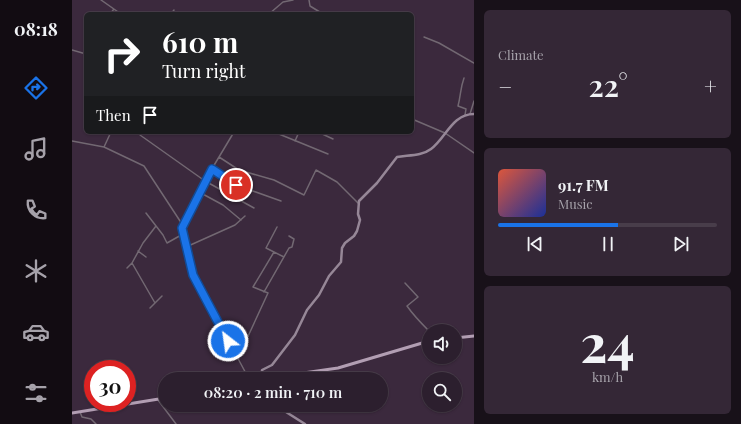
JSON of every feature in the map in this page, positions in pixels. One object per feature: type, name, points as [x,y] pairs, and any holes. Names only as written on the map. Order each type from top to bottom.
[{"type":"main road","points":[[462,337],[474,336]]},
{"type":"main road","points":[[310,372],[338,368],[422,343]]},
{"type":"main road","points":[[72,413],[158,400]]},
{"type":"street","points":[[101,0],[118,12]]},
{"type":"street","points":[[271,12],[283,2],[293,0]]},
{"type":"street","points":[[309,0],[310,6],[320,12]]},
{"type":"street","points":[[424,37],[439,43],[474,63]]},
{"type":"street","points":[[72,50],[84,54]]},
{"type":"street","points":[[464,78],[459,92],[460,98],[458,106],[466,109],[465,115]]},
{"type":"street","points":[[470,114],[474,101]]},
{"type":"street","points":[[358,203],[397,157],[423,154],[430,150],[445,133],[465,115],[474,114]]},
{"type":"street","points":[[414,120],[445,133],[474,153]]},
{"type":"street","points":[[104,147],[110,134]]},
{"type":"street","points":[[182,228],[205,180],[233,134]]},
{"type":"street","points":[[279,134],[328,154]]},
{"type":"street","points":[[295,141],[298,134]]},
{"type":"street","points":[[322,134],[333,139]]},
{"type":"street","points":[[140,135],[205,180],[254,208]]},
{"type":"street","points":[[72,141],[104,147],[144,166],[159,188],[182,228],[190,268],[197,285],[245,372]]},
{"type":"street","points":[[219,157],[239,170],[274,180],[304,195],[316,170],[337,182],[358,203],[360,220],[357,231],[354,236],[345,242],[342,248],[340,262],[329,276],[319,295],[307,310],[295,335],[272,365],[262,370],[262,372]]},
{"type":"street","points":[[212,169],[236,185],[281,201]]},
{"type":"street","points":[[200,192],[223,205],[241,220]]},
{"type":"street","points":[[146,213],[164,235],[167,243],[184,233]]},
{"type":"street","points":[[186,247],[235,225],[245,216]]},
{"type":"street","points":[[127,268],[132,263],[138,251],[156,226]]},
{"type":"street","points":[[277,227],[266,248],[284,257]]},
{"type":"street","points":[[264,292],[284,257],[294,243],[294,239],[289,236]]},
{"type":"street","points":[[138,251],[146,257]]},
{"type":"street","points":[[238,358],[268,293],[253,287],[274,252]]},
{"type":"street","points":[[132,263],[155,303]]},
{"type":"street","points":[[405,282],[418,297],[408,306],[414,317],[424,324]]},
{"type":"street","points":[[150,308],[162,296]]},
{"type":"street","points":[[80,412],[82,416],[91,419],[96,424]]},
{"type":"street","points":[[167,412],[176,424]]},
{"type":"street","points":[[286,412],[303,423]]},
{"type":"route","points":[[228,341],[214,318],[190,268],[182,228],[212,169],[236,185]]}]
